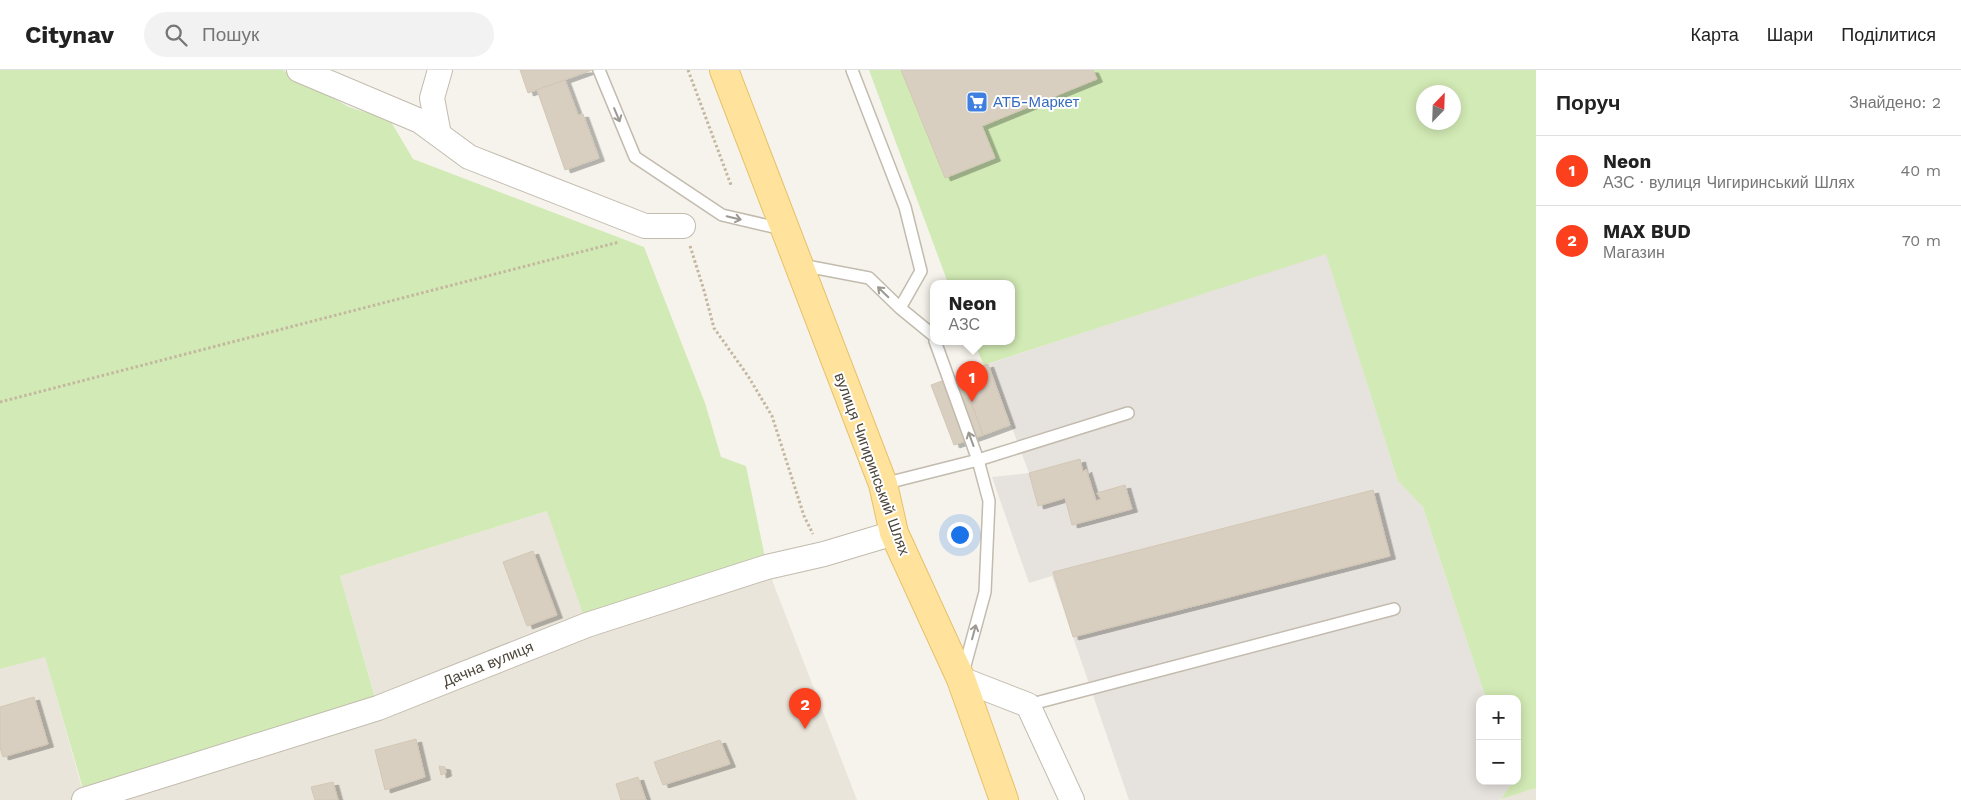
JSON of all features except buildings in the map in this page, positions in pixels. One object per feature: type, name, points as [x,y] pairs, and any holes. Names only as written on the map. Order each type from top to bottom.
[{"type":"main road","name":"вулиця Чигиринський Шлях","points":[[724,70],[882,484],[894,533],[961,680],[1004,800]]},
{"type":"street","points":[[299,70],[420,121],[469,157],[645,226],[683,226]]},
{"type":"street","points":[[439,135],[432,98],[440,70]]},
{"type":"street","name":"Дачна вулиця","points":[[84,800],[378,708],[587,625],[767,567],[824,554],[894,533]]},
{"type":"street","points":[[961,680],[1028,706],[1072,800]]},
{"type":"lane","points":[[599,70],[635,157],[722,215],[784,230]]},
{"type":"lane","points":[[852,70],[905,207],[921,271],[900,308]]},
{"type":"lane","points":[[798,265],[869,278],[900,308],[930,333]]},
{"type":"lane","points":[[936,345],[978,460],[988,501],[985,592],[961,680]]},
{"type":"lane","points":[[882,484],[978,460],[1128,413]]},
{"type":"lane","points":[[1028,706],[1394,608]]},
{"type":"path","points":[[688,70],[731,185]]},
{"type":"path","points":[[683,226],[714,328],[748,376],[772,416],[804,516],[824,554]]},
{"type":"path","points":[[0,402],[625,240]]},
{"type":"shaded area","points":[[1326,253],[1398,481],[1423,507],[1485,695],[1476,695],[1476,785],[1510,785],[1501,799],[1129,800],[1052,576],[1029,583],[992,477],[1029,473],[988,364]]},
{"type":"shaded area","points":[[547,511],[767,567],[857,800],[0,800],[0,669],[45,656],[85,799],[378,707],[340,576]]},
{"type":"shaded area","points":[[1536,788],[1536,800],[1498,800],[1501,799]]},
{"type":"green space","points":[[0,70],[283,70],[349,107],[390,120],[413,159],[644,247],[705,403],[721,457],[746,466],[767,567],[587,625],[547,511],[340,576],[378,708],[86,799],[45,657],[0,669]]},
{"type":"green space","points":[[869,70],[1536,70],[1536,788],[1501,799],[1510,785],[1521,785],[1521,695],[1485,695],[1423,507],[1398,481],[1326,254],[984,365],[975,345],[1015,345],[1015,280],[947,280]]},
{"type":"place","name":"АТБ-Маркет","points":[[977,102]]},
{"type":"place","name":"Neon","points":[[972,402]]},
{"type":"place","name":"MAX BUD","points":[[805,729]]}]
